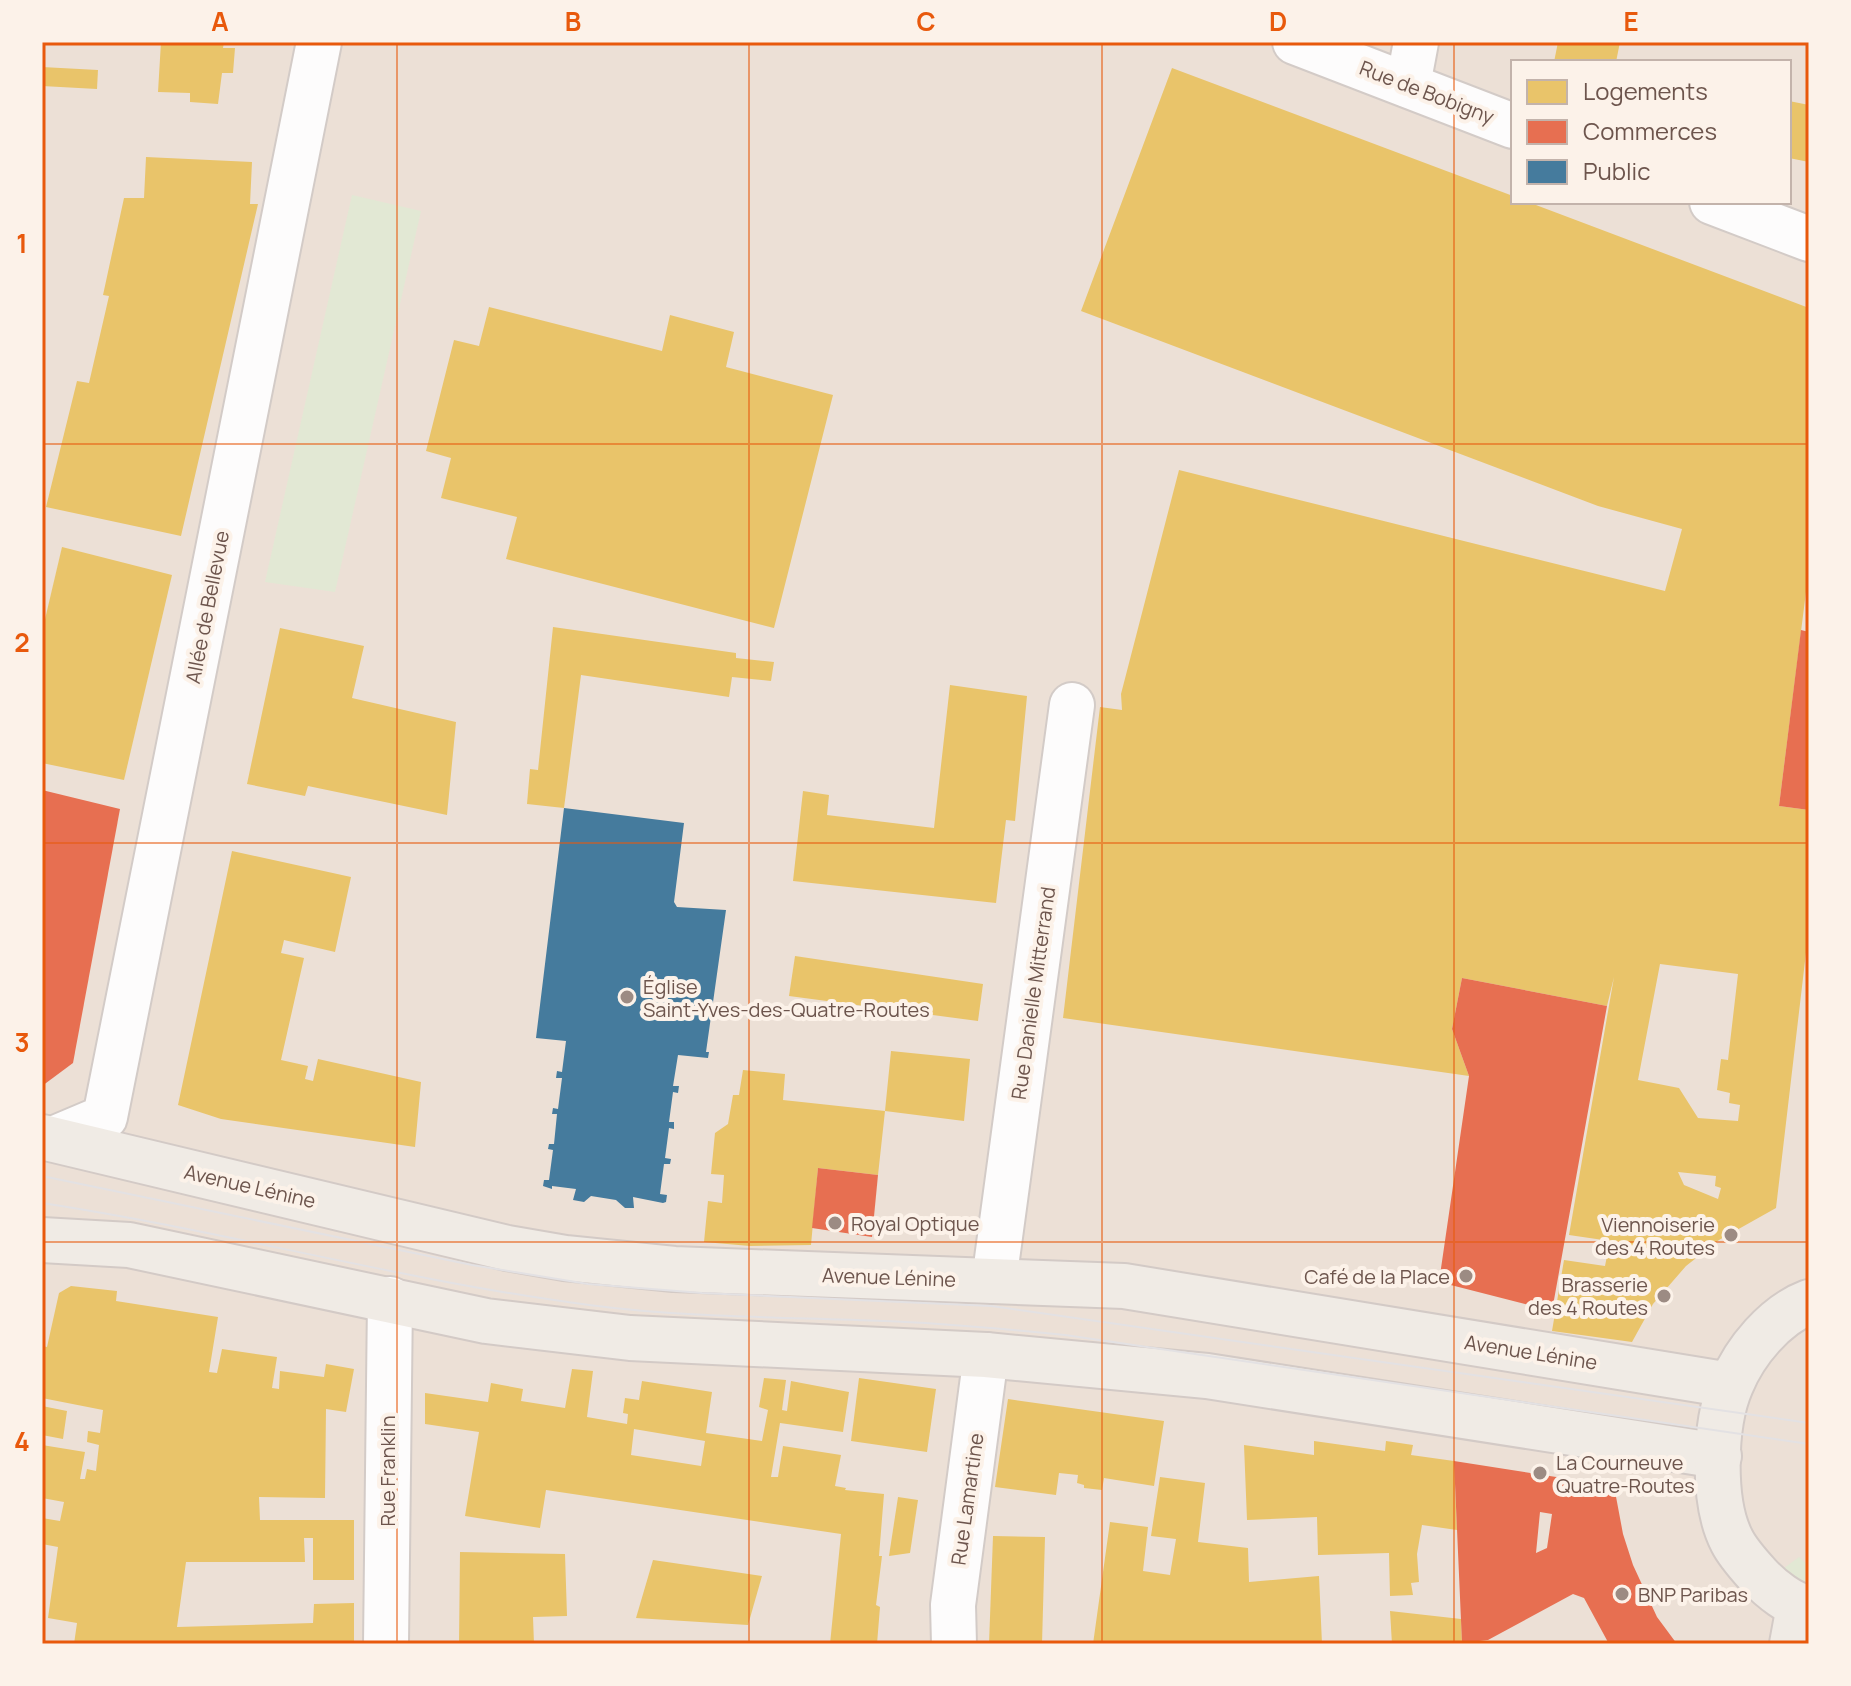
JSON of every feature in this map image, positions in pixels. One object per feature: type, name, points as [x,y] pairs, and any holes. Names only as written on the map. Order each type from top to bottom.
[{"type":"main road","name":"Avenue Lénine","points":[[46,1143],[507,1248],[565,1258],[674,1269],[1124,1286],[1730,1385]]},
{"type":"main road","points":[[42,1240],[129,1245],[486,1321],[630,1338],[986,1355],[1207,1376],[1719,1456]]},
{"type":"main road","points":[[1800,1619],[1731,1541],[1718,1496],[1719,1456],[1720,1430],[1730,1385],[1759,1338],[1795,1307],[1809,1302]]},
{"type":"street","name":"Allée de Bellevue","points":[[46,1143],[105,1117],[319,42]]},
{"type":"street","name":"Rue de Bobigny","points":[[1295,42],[1511,125]]},
{"type":"street","points":[[1408,85],[1416,42]]},
{"type":"street","points":[[1717,204],[1809,239]]},
{"type":"street","name":"Rue Danielle Mitterrand","points":[[994,1281],[1072,705]]},
{"type":"street","name":"Rue Franklin","points":[[386,1644],[390,1299]]},
{"type":"street","name":"Rue Lamartine","points":[[954,1644],[953,1605],[986,1355]]},
{"type":"shaded area","points":[[42,42],[1809,42],[1809,1644],[42,1644]]},
{"type":"green space","points":[[352,195],[421,211],[335,592],[265,582]]},
{"type":"green space","points":[[1799,1557],[1809,1566],[1809,1593],[1780,1571]]},
{"type":"building: Logements","points":[[161,42],[224,42],[223,48],[235,48],[233,73],[222,73],[218,104],[190,102],[190,93],[158,92]]},
{"type":"building: Logements","points":[[1558,42],[1620,42],[1616,60],[1554,60]]},
{"type":"building: Logements","points":[[42,67],[98,70],[97,89],[42,86]]},
{"type":"building: Logements","points":[[1172,68],[1511,195],[1511,204],[1533,204],[1809,308],[1809,568],[1779,806],[1809,810],[1809,927],[1776,1208],[1719,1240],[1686,1266],[1653,1304],[1632,1342],[1552,1331],[1564,1260],[1605,1266],[1610,1241],[1569,1235],[1614,977],[1607,1006],[1462,978],[1452,1029],[1469,1076],[1063,1018],[1100,707],[1122,710],[1121,694],[1179,470],[1665,591],[1682,529],[1598,506],[1081,311]],"holes":[[[1660,964],[1738,974],[1728,1060],[1721,1059],[1717,1090],[1730,1093],[1729,1103],[1740,1105],[1738,1121],[1698,1118],[1679,1088],[1638,1080]],[[1678,1172],[1716,1176],[1715,1186],[1721,1188],[1718,1199],[1684,1185]]]},
{"type":"building: Logements","points":[[1791,101],[1809,105],[1809,162],[1791,158]]},
{"type":"building: Logements","points":[[146,157],[252,162],[250,204],[258,204],[181,536],[46,507],[77,381],[89,383],[109,296],[103,295],[124,198],[144,198]]},
{"type":"building: Logements","points":[[489,307],[662,351],[670,315],[734,332],[726,367],[833,395],[774,628],[506,559],[517,517],[441,498],[451,458],[426,451],[454,340],[479,346]]},
{"type":"building: Logements","points":[[62,547],[172,575],[124,780],[42,763],[42,632]]},
{"type":"building: Logements","points":[[553,627],[736,653],[736,658],[774,662],[771,681],[732,677],[729,697],[581,675],[564,808],[527,804],[530,769],[538,770]]},
{"type":"building: Logements","points":[[280,628],[364,646],[352,698],[456,722],[447,815],[308,786],[305,796],[247,784]]},
{"type":"building: Logements","points":[[950,685],[1027,696],[1015,821],[1006,820],[996,903],[793,881],[803,791],[829,795],[827,815],[934,828]]},
{"type":"building: Logements","points":[[232,851],[351,877],[335,952],[284,940],[281,953],[304,958],[281,1060],[308,1066],[305,1079],[313,1081],[318,1059],[421,1082],[415,1147],[221,1119],[178,1105]]},
{"type":"building: Logements","points":[[795,956],[983,984],[978,1021],[789,996]]},
{"type":"building: Logements","points":[[891,1051],[970,1059],[964,1121],[885,1111]]},
{"type":"building: Logements","points":[[743,1070],[785,1074],[783,1100],[885,1111],[878,1175],[818,1168],[811,1245],[750,1246],[704,1242],[708,1201],[722,1203],[724,1175],[711,1174],[715,1133],[728,1124],[733,1095],[739,1095]]},
{"type":"building: Logements","points":[[71,1286],[117,1291],[116,1301],[218,1317],[209,1372],[217,1373],[222,1349],[277,1357],[272,1388],[279,1389],[280,1371],[324,1377],[326,1364],[354,1369],[346,1412],[326,1409],[325,1498],[259,1497],[260,1520],[354,1520],[354,1580],[313,1580],[313,1538],[304,1538],[305,1562],[186,1562],[177,1627],[313,1623],[314,1604],[354,1603],[354,1644],[74,1644],[77,1623],[48,1618],[58,1547],[42,1544],[42,1518],[60,1521],[64,1502],[42,1498],[42,1445],[85,1452],[80,1479],[85,1479],[87,1469],[96,1471],[99,1445],[87,1442],[88,1431],[100,1433],[103,1410],[42,1398],[42,1346],[47,1347],[59,1293]]},
{"type":"building: Logements","points":[[572,1369],[593,1371],[587,1417],[627,1424],[628,1414],[623,1413],[625,1398],[639,1400],[642,1381],[712,1392],[706,1433],[762,1441],[768,1410],[759,1407],[764,1378],[786,1380],[782,1410],[787,1411],[791,1381],[849,1392],[843,1432],[780,1423],[771,1477],[778,1477],[783,1446],[841,1455],[835,1486],[884,1494],[879,1556],[882,1556],[876,1605],[880,1607],[877,1644],[830,1644],[841,1534],[546,1490],[540,1528],[465,1516],[479,1432],[425,1424],[425,1393],[488,1402],[491,1383],[523,1389],[521,1401],[565,1408]],"holes":[[[634,1429],[705,1441],[701,1466],[631,1455]]]},
{"type":"building: Logements","points":[[859,1378],[936,1389],[927,1452],[851,1441]]},
{"type":"building: Logements","points":[[1008,1399],[1164,1421],[1154,1486],[1104,1478],[1102,1490],[1084,1488],[1084,1485],[1077,1483],[1078,1475],[1059,1473],[1056,1495],[995,1487]]},
{"type":"building: Logements","points":[[42,1406],[67,1411],[63,1439],[42,1435]]},
{"type":"building: Logements","points":[[1314,1441],[1385,1451],[1386,1441],[1413,1445],[1411,1455],[1454,1461],[1457,1530],[1422,1525],[1417,1554],[1419,1582],[1411,1583],[1413,1595],[1390,1596],[1389,1553],[1318,1555],[1317,1517],[1247,1520],[1244,1445],[1314,1455]]},
{"type":"building: Logements","points":[[1160,1477],[1205,1483],[1198,1542],[1248,1548],[1249,1582],[1319,1576],[1322,1644],[1093,1644],[1110,1522],[1148,1527],[1143,1571],[1170,1575],[1176,1539],[1151,1536]]},
{"type":"building: Logements","points":[[898,1497],[918,1500],[910,1553],[889,1556]]},
{"type":"building: Logements","points":[[993,1536],[1045,1537],[1042,1644],[989,1644]]},
{"type":"building: Logements","points":[[460,1552],[565,1554],[567,1616],[533,1617],[534,1644],[459,1644]]},
{"type":"building: Logements","points":[[653,1560],[762,1576],[748,1625],[636,1618]]},
{"type":"building: Logements","points":[[1390,1611],[1461,1619],[1462,1644],[1392,1644]]},
{"type":"building: Commerces","points":[[1801,630],[1809,632],[1809,810],[1779,806]]},
{"type":"building: Commerces","points":[[42,790],[120,809],[73,1063],[42,1086]]},
{"type":"building: Commerces","points":[[1462,978],[1607,1006],[1552,1311],[1439,1282],[1469,1076],[1452,1029]]},
{"type":"building: Commerces","points":[[818,1168],[878,1175],[872,1237],[812,1228]]},
{"type":"building: Commerces","points":[[1454,1461],[1614,1486],[1623,1534],[1633,1565],[1657,1617],[1677,1644],[1609,1644],[1584,1598],[1573,1594],[1488,1640],[1462,1643]],"holes":[[[1540,1512],[1552,1514],[1547,1548],[1536,1553]]]},
{"type":"building: Public","name":"Église Saint-Yves-des-Quatre-Routes","points":[[564,808],[684,823],[674,902],[677,907],[726,910],[706,1052],[709,1052],[708,1058],[678,1055],[673,1086],[679,1086],[678,1093],[673,1092],[669,1122],[674,1122],[674,1129],[669,1128],[665,1158],[671,1159],[670,1164],[664,1164],[660,1194],[667,1195],[663,1203],[633,1197],[634,1208],[625,1208],[616,1200],[591,1196],[584,1202],[573,1200],[576,1189],[543,1186],[544,1180],[549,1180],[553,1150],[548,1149],[549,1144],[554,1144],[557,1114],[552,1114],[553,1108],[558,1109],[562,1078],[556,1078],[557,1071],[562,1072],[566,1041],[536,1038]]},
{"type":"tram line","points":[[42,1176],[472,1265],[588,1284],[702,1293],[991,1306],[1809,1423]]},
{"type":"tram line","points":[[42,1203],[179,1227],[452,1283],[589,1305],[700,1315],[930,1323],[1065,1335],[1809,1444]]},
{"type":"place","name":"Église Saint-Yves-des-Quatre-Routes","points":[[627,997]]},
{"type":"place","name":"Royal Optique","points":[[835,1223]]},
{"type":"place","name":"Viennoiserie des 4 Routes","points":[[1731,1235]]},
{"type":"place","name":"Café de la Place","points":[[1466,1276]]},
{"type":"place","name":"Brasserie des 4 Routes","points":[[1664,1296]]},
{"type":"place","name":"La Courneuve Quatre-Routes","points":[[1540,1473]]},
{"type":"place","name":"BNP Paribas","points":[[1622,1594]]}]
